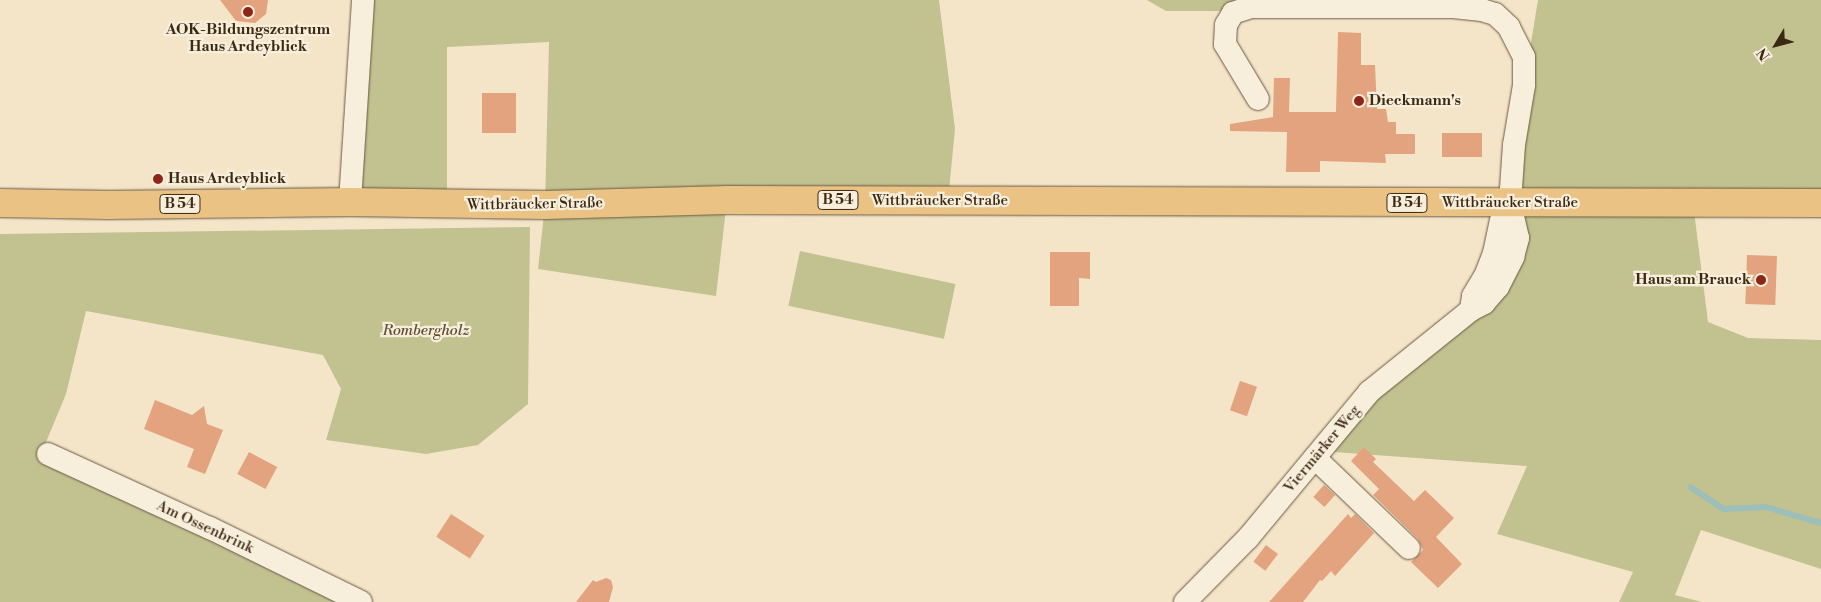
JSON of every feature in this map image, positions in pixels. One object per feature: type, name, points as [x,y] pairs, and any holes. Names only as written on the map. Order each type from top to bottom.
[{"type":"main road","name":"Wittbräucker Straße","points":[[0,203],[127,205],[350,202],[477,205],[727,200],[1821,203]]},
{"type":"street","points":[[350,202],[363,0]]},
{"type":"street","name":"Viermärker Weg","points":[[1186,602],[1248,538],[1370,392],[1471,310],[1484,303],[1498,287],[1513,257],[1518,238],[1510,203],[1514,145],[1524,85],[1524,57],[1510,27],[1495,14],[1482,10],[1426,4],[1251,7],[1233,13],[1226,25],[1225,44],[1258,99]]},
{"type":"street","name":"Am Ossenbrink","points":[[48,454],[210,528],[361,602]]},
{"type":"street","points":[[1315,458],[1409,548]]},
{"type":"green space","points":[[363,0],[939,0],[955,129],[948,201],[727,200],[716,296],[538,269],[545,205],[549,42],[447,47],[447,205],[350,202]]},
{"type":"green space","points":[[1147,0],[1328,0],[1218,11],[1166,11]]},
{"type":"green space","points":[[1538,0],[1821,0],[1821,203],[1693,203],[1708,322],[1748,338],[1821,340],[1821,569],[1701,530],[1675,595],[1702,602],[1619,602],[1633,572],[1497,534],[1527,466],[1320,451],[1471,310],[1524,85]]},
{"type":"green space","name":"Rombergholz","points":[[530,227],[528,404],[478,445],[426,454],[326,440],[341,389],[323,355],[86,311],[66,394],[39,459],[342,602],[0,602],[0,234]]},
{"type":"green space","points":[[800,251],[956,284],[944,339],[788,306]]},
{"type":"building","name":"AOK-Bildungszentrum Haus Ardeyblick","points":[[220,0],[268,0],[266,14],[255,23],[236,21]]},
{"type":"building","name":"Dieckmann's","points":[[1338,32],[1361,33],[1361,65],[1375,65],[1377,109],[1386,109],[1388,122],[1396,122],[1396,134],[1415,134],[1415,154],[1385,154],[1386,163],[1320,161],[1320,172],[1286,172],[1287,132],[1230,131],[1230,124],[1273,117],[1274,78],[1290,78],[1289,112],[1336,112]]},
{"type":"building","points":[[482,93],[516,93],[516,133],[482,133]]},
{"type":"building","points":[[1442,133],[1482,133],[1482,157],[1442,157]]},
{"type":"building","points":[[1050,252],[1090,252],[1090,279],[1079,278],[1079,306],[1050,306]]},
{"type":"building","name":"Haus am Brauck","points":[[1747,255],[1777,256],[1775,305],[1745,304]]},
{"type":"building","points":[[1240,381],[1257,387],[1247,416],[1230,410]]},
{"type":"building","points":[[155,400],[192,415],[204,406],[207,424],[223,430],[205,474],[187,467],[194,449],[144,429]]},
{"type":"building","points":[[1364,447],[1376,459],[1373,462],[1414,501],[1425,490],[1454,518],[1436,537],[1462,564],[1438,588],[1411,562],[1423,550],[1418,539],[1373,495],[1379,489],[1351,461]]},
{"type":"building","points":[[249,452],[277,467],[266,489],[237,474]]},
{"type":"building","points":[[1324,485],[1335,495],[1324,507],[1313,497]]},
{"type":"building","points":[[451,514],[485,536],[470,558],[436,537]]},
{"type":"building","points":[[1348,514],[1351,518],[1355,514],[1374,533],[1335,576],[1331,571],[1322,581],[1320,580],[1303,602],[1269,602]]},
{"type":"building","points":[[1266,545],[1278,554],[1265,571],[1253,562]]},
{"type":"building","points":[[606,578],[611,580],[613,587],[609,602],[576,602],[593,580],[596,582]]},
{"type":"waterway","points":[[1691,487],[1724,509],[1766,507],[1821,523]]},
{"type":"place","name":"AOK-Bildungszentrum Haus Ardeyblick","points":[[248,12]]},
{"type":"place","name":"Dieckmann's","points":[[1359,101]]},
{"type":"place","name":"Haus Ardeyblick","points":[[158,179]]},
{"type":"place","name":"Haus am Brauck","points":[[1761,280]]}]
